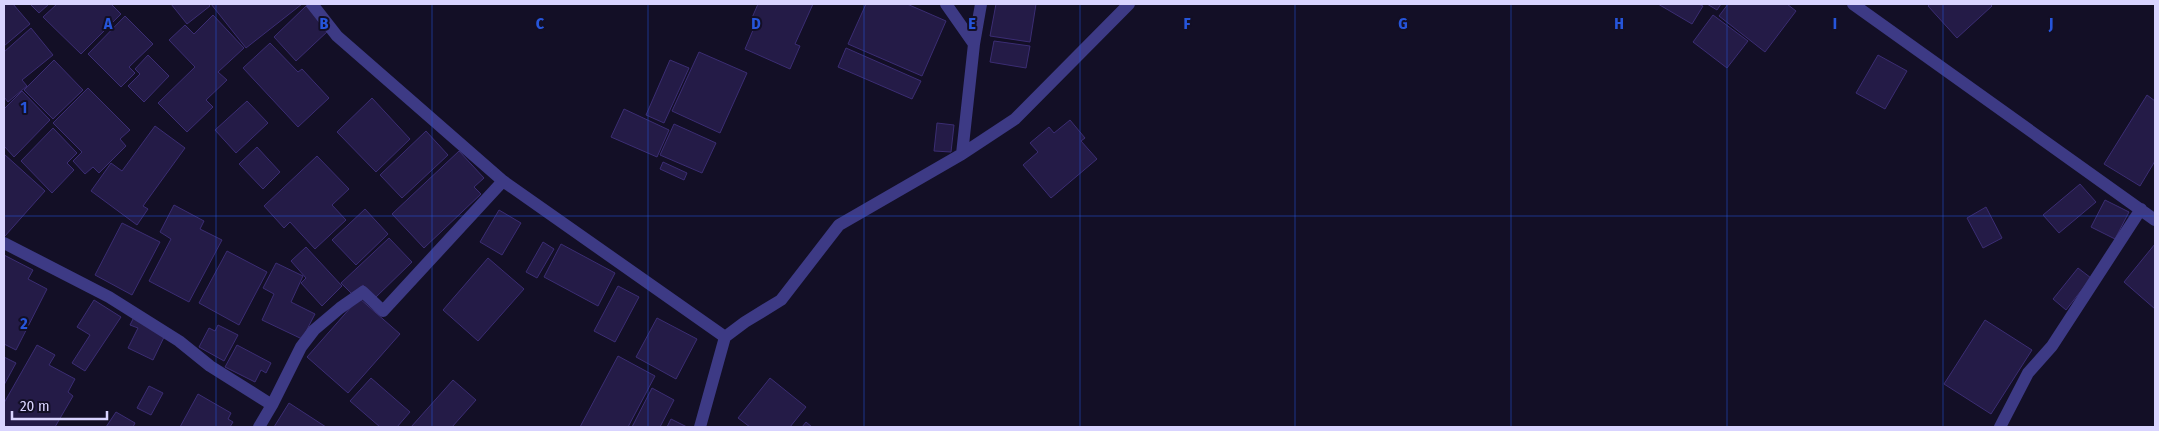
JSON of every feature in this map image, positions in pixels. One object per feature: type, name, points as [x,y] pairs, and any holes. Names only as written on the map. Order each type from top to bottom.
[{"type":"street","points":[[312,4],[337,36],[503,181],[725,337]]},
{"type":"street","points":[[946,4],[974,44]]},
{"type":"street","points":[[962,154],[974,44],[981,4]]},
{"type":"street","points":[[700,427],[725,337],[781,300],[839,225],[962,154],[1014,118],[1129,4]]},
{"type":"street","points":[[1853,4],[2155,220]]},
{"type":"street","points":[[259,427],[301,347],[314,330],[363,292],[383,311],[503,181]]},
{"type":"street","points":[[2000,427],[2028,373],[2052,346],[2141,209]]},
{"type":"street","points":[[4,243],[109,297],[179,341],[210,366],[272,405]]},
{"type":"building","points":[[4,4],[13,4],[30,24],[4,46]]},
{"type":"building","points":[[30,4],[49,4],[39,13]]},
{"type":"building","points":[[57,4],[111,4],[121,14],[81,54],[43,17]]},
{"type":"building","points":[[171,4],[208,4],[210,6],[187,24]]},
{"type":"building","points":[[211,4],[302,4],[246,48]]},
{"type":"building","points":[[758,4],[813,4],[795,44],[800,46],[790,69],[745,49],[756,23],[751,20]]},
{"type":"building","points":[[866,4],[907,4],[946,21],[922,76],[848,44]]},
{"type":"building","points":[[996,4],[1036,4],[1030,42],[990,36]]},
{"type":"building","points":[[1658,4],[1698,4],[1703,6],[1692,24]]},
{"type":"building","points":[[1707,4],[1721,4],[1717,10]]},
{"type":"building","points":[[1728,4],[1787,4],[1796,11],[1765,52],[1719,16]]},
{"type":"building","points":[[1930,4],[1990,4],[1992,6],[1957,38],[1928,6]]},
{"type":"building","points":[[306,6],[329,30],[296,61],[274,37]]},
{"type":"building","points":[[213,15],[244,48],[218,72],[227,80],[206,100],[213,107],[187,132],[158,103],[195,67],[169,40],[185,25],[194,34]]},
{"type":"building","points":[[1713,15],[1748,41],[1727,68],[1693,42]]},
{"type":"building","points":[[125,16],[153,44],[129,67],[135,73],[121,87],[88,54]]},
{"type":"building","points":[[31,28],[53,55],[22,80],[27,86],[8,102],[4,97],[4,52]]},
{"type":"building","points":[[994,41],[1030,46],[1026,68],[990,62]]},
{"type":"building","points":[[270,43],[298,72],[302,69],[329,98],[298,127],[243,68]]},
{"type":"building","points":[[846,48],[921,81],[912,99],[838,67]]},
{"type":"building","points":[[699,52],[747,73],[720,133],[672,111]]},
{"type":"building","points":[[148,55],[169,76],[144,102],[128,86],[140,74],[135,69]]},
{"type":"building","points":[[1878,55],[1907,71],[1885,109],[1856,93]]},
{"type":"building","points":[[54,60],[83,90],[53,119],[24,90]]},
{"type":"building","points":[[670,60],[689,68],[664,123],[646,115]]},
{"type":"building","points":[[88,88],[130,130],[120,139],[126,146],[99,173],[93,167],[85,174],[73,161],[82,152],[53,123]]},
{"type":"building","points":[[22,91],[50,120],[14,157],[4,146],[4,109]]},
{"type":"building","points":[[2147,95],[2155,101],[2155,161],[2140,186],[2104,164]]},
{"type":"building","points":[[372,98],[410,139],[376,172],[337,132]]},
{"type":"building","points":[[247,101],[268,123],[236,153],[215,130]]},
{"type":"building","points":[[624,109],[669,130],[657,157],[611,137]]},
{"type":"building","points":[[1070,120],[1085,138],[1081,141],[1097,159],[1051,198],[1023,165],[1038,152],[1030,143],[1049,127],[1054,133]]},
{"type":"building","points":[[937,123],[954,125],[951,152],[934,151]]},
{"type":"building","points":[[674,124],[716,143],[702,173],[660,155]]},
{"type":"building","points":[[155,126],[185,148],[143,206],[148,209],[137,225],[91,191],[111,163],[122,171]]},
{"type":"building","points":[[53,128],[77,153],[67,163],[74,170],[52,193],[21,161]]},
{"type":"building","points":[[426,131],[448,155],[402,198],[380,175]]},
{"type":"building","points":[[257,147],[280,172],[263,189],[239,164]]},
{"type":"building","points":[[459,151],[484,178],[474,187],[481,194],[424,248],[392,214]]},
{"type":"building","points":[[4,154],[45,191],[5,236],[4,235]]},
{"type":"building","points":[[317,156],[349,189],[332,205],[346,220],[315,249],[290,222],[284,228],[264,206]]},
{"type":"building","points":[[663,162],[687,173],[684,180],[660,169]]},
{"type":"building","points":[[2080,184],[2096,202],[2059,233],[2043,215]]},
{"type":"building","points":[[2105,200],[2129,212],[2115,239],[2091,227]]},
{"type":"building","points":[[174,205],[204,221],[200,229],[222,240],[189,302],[149,281],[171,239],[160,232]]},
{"type":"building","points":[[1986,207],[2002,238],[1983,248],[1967,218]]},
{"type":"building","points":[[365,209],[388,234],[356,265],[332,240]]},
{"type":"building","points":[[499,210],[521,223],[502,255],[480,242]]},
{"type":"building","points":[[122,223],[160,242],[132,295],[95,275]]},
{"type":"building","points":[[389,238],[412,262],[375,298],[363,285],[352,294],[341,283]]},
{"type":"building","points":[[543,242],[554,249],[537,278],[526,272]]},
{"type":"building","points":[[561,244],[615,273],[598,306],[544,277]]},
{"type":"building","points":[[2155,244],[2155,309],[2124,282]]},
{"type":"building","points":[[306,247],[342,286],[322,306],[301,283],[306,278],[291,261]]},
{"type":"building","points":[[227,251],[267,272],[239,325],[199,303]]},
{"type":"building","points":[[4,255],[33,270],[28,279],[47,289],[16,350],[4,344]]},
{"type":"building","points":[[488,258],[524,289],[478,341],[443,310]]},
{"type":"building","points":[[276,263],[303,276],[291,302],[315,314],[302,339],[262,320],[274,294],[263,288]]},
{"type":"building","points":[[2078,268],[2091,278],[2066,310],[2053,299]]},
{"type":"building","points":[[618,286],[639,297],[615,342],[594,331]]},
{"type":"building","points":[[359,298],[400,334],[348,393],[307,357]]},
{"type":"building","points":[[94,300],[121,317],[85,371],[72,363],[90,335],[77,327]]},
{"type":"building","points":[[134,317],[166,333],[153,360],[128,348],[138,328],[130,325]]},
{"type":"building","points":[[657,318],[697,339],[676,379],[636,357]]},
{"type":"building","points":[[1985,320],[2032,350],[1991,414],[1944,384]]},
{"type":"building","points":[[218,325],[238,335],[224,361],[199,347],[209,328],[215,331]]},
{"type":"building","points":[[37,345],[55,355],[49,365],[75,379],[68,392],[73,396],[55,427],[4,427],[4,403]]},
{"type":"building","points":[[237,345],[271,363],[266,373],[261,370],[255,382],[225,367]]},
{"type":"building","points":[[618,356],[655,376],[628,427],[580,427]]},
{"type":"building","points":[[4,357],[16,363],[4,385]]},
{"type":"building","points":[[371,378],[410,412],[397,427],[380,427],[350,401]]},
{"type":"building","points":[[770,378],[806,407],[790,427],[750,427],[738,418]]},
{"type":"building","points":[[453,380],[476,400],[452,427],[411,427]]},
{"type":"building","points":[[149,386],[163,393],[151,415],[137,408]]},
{"type":"building","points":[[652,388],[674,400],[660,427],[632,427]]},
{"type":"building","points":[[198,394],[231,413],[228,419],[233,422],[230,427],[180,427]]},
{"type":"building","points":[[289,403],[326,427],[274,427]]},
{"type":"building","points":[[116,412],[135,423],[133,427],[106,427]]},
{"type":"building","points":[[671,419],[687,427],[667,427]]},
{"type":"building","points":[[806,422],[812,427],[802,427]]}]
